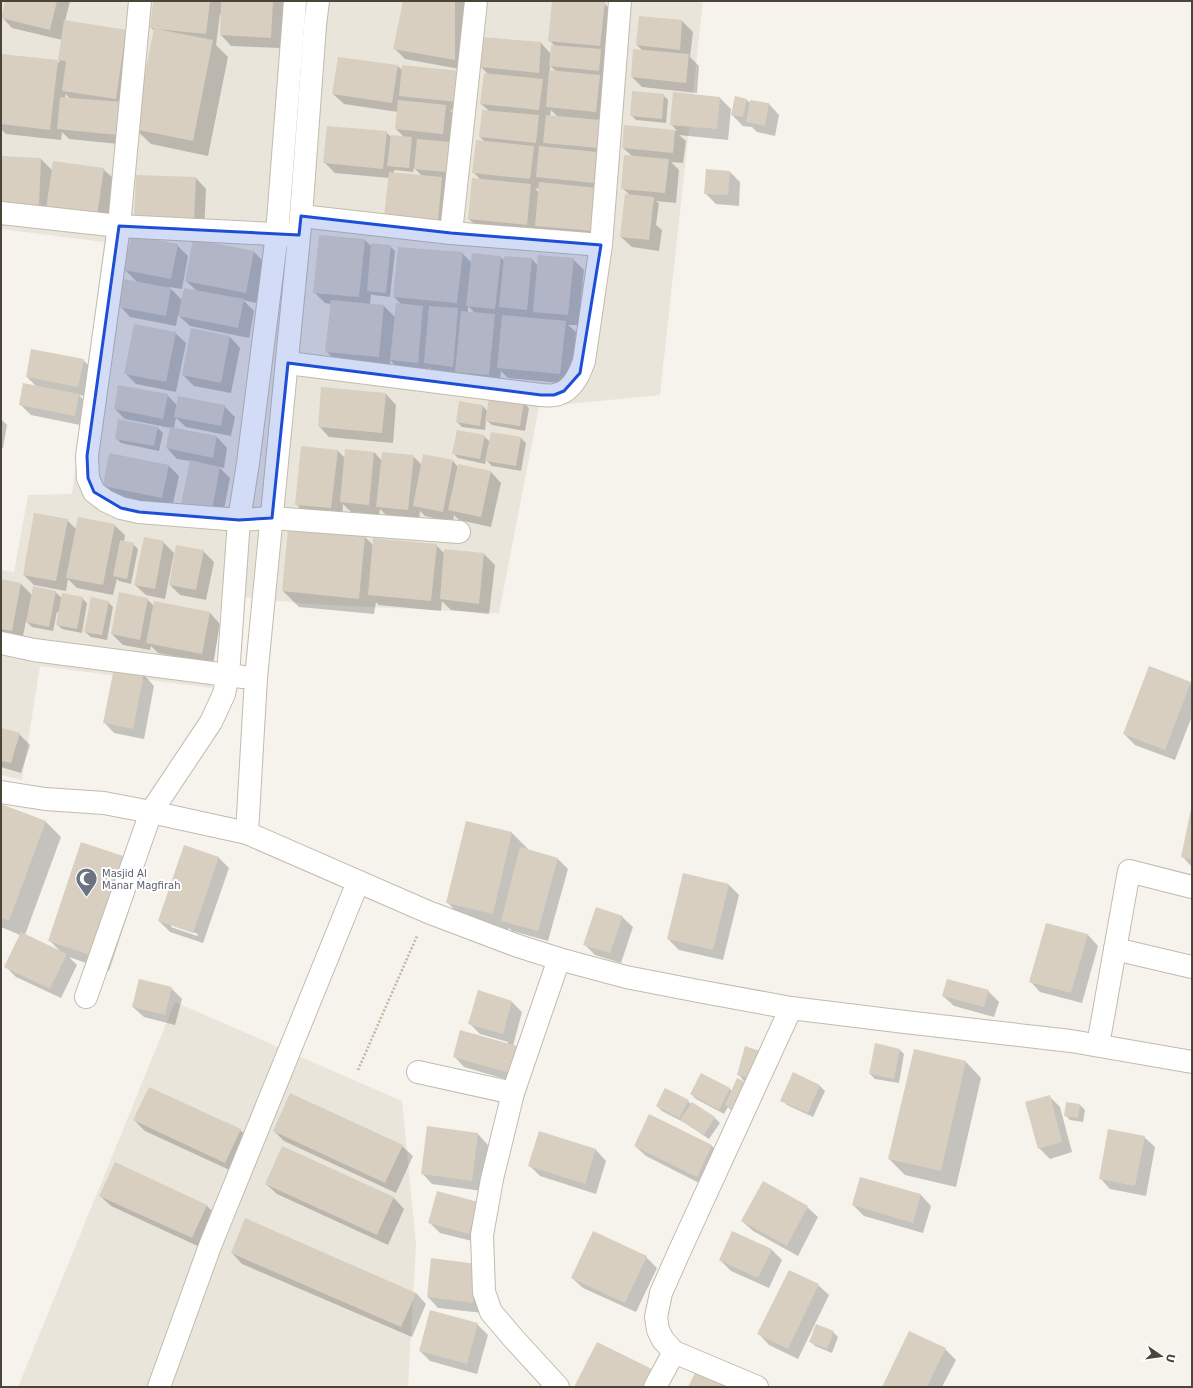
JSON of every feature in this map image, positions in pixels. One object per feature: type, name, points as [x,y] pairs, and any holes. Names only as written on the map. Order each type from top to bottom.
[{"type":"street","points":[[140,1],[119,226],[87,456],[88,478],[94,492],[106,501],[121,508],[139,512],[239,520],[272,518],[459,532]]},
{"type":"street","points":[[86,997],[151,812],[211,722],[224,694],[228,675],[239,520],[248,463],[277,234],[295,1]]},
{"type":"street","points":[[247,833],[256,678],[288,363],[318,1]]},
{"type":"street","points":[[451,233],[476,1]]},
{"type":"street","points":[[288,363],[541,395],[554,395],[573,385],[580,373],[584,361],[601,245],[620,1]]},
{"type":"street","points":[[1,213],[119,226],[277,234],[300,226],[451,233],[601,245]]},
{"type":"street","points":[[1,643],[34,650],[256,678]]},
{"type":"street","points":[[1,792],[45,799],[104,803],[247,833],[428,912],[515,945],[559,959],[626,977],[698,992],[791,1008],[1071,1041],[1192,1062]]},
{"type":"street","points":[[1098,1045],[1129,871],[1192,887]]},
{"type":"street","points":[[159,1387],[210,1246],[358,882]]},
{"type":"street","points":[[1115,949],[1192,967]]},
{"type":"street","points":[[558,1387],[491,1312],[484,1292],[482,1235],[492,1179],[513,1093],[559,959]]},
{"type":"street","points":[[757,1387],[674,1352],[663,1340],[658,1330],[656,1317],[661,1293],[791,1008]]},
{"type":"street","points":[[418,1072],[513,1093]]},
{"type":"street","points":[[655,1387],[674,1352]]},
{"type":"path","points":[[358,1070],[428,912]]},
{"type":"highlighted area","points":[[301,216],[451,233],[601,245],[580,373],[564,391],[554,395],[541,395],[288,363],[272,518],[239,520],[139,512],[121,508],[94,492],[88,478],[87,456],[119,226],[299,235]]},
{"type":"shaded area","points":[[1,1],[703,1],[660,395],[539,407],[499,613],[309,604],[222,595],[212,688],[40,666],[22,780],[1,775],[1,570],[14,572],[28,495],[72,494],[104,242],[1,229]]},
{"type":"shaded area","points":[[175,1002],[402,1101],[416,1244],[408,1387],[18,1387]]},
{"type":"building","points":[[5,1],[57,1],[50,30],[1,18]]},
{"type":"building","points":[[153,1],[210,1],[206,34],[157,29],[213,40],[193,141],[134,129],[154,28],[150,28]]},
{"type":"building","points":[[221,1],[273,1],[271,38],[220,35]]},
{"type":"building","points":[[403,1],[455,1],[455,60],[393,49]]},
{"type":"building","points":[[552,1],[605,2],[600,46],[548,41]]},
{"type":"building","points":[[639,16],[682,20],[680,50],[636,45]]},
{"type":"building","points":[[64,20],[126,30],[116,99],[62,91],[66,61],[58,60]]},
{"type":"building","points":[[483,37],[541,42],[539,73],[480,67]]},
{"type":"building","points":[[551,45],[601,49],[599,71],[549,66]]},
{"type":"building","points":[[633,49],[689,54],[686,83],[631,77]]},
{"type":"building","points":[[2,54],[58,60],[50,130],[1,124]]},
{"type":"building","points":[[338,57],[398,65],[392,103],[332,94]]},
{"type":"building","points":[[402,65],[460,71],[457,102],[399,96]]},
{"type":"building","points":[[549,70],[600,75],[596,112],[546,107]]},
{"type":"building","points":[[484,73],[543,79],[539,110],[480,104]]},
{"type":"building","points":[[632,91],[664,94],[662,119],[630,116]]},
{"type":"building","points":[[673,92],[720,97],[717,129],[670,125]]},
{"type":"building","points":[[735,96],[747,99],[743,117],[731,115]]},
{"type":"building","points":[[60,97],[122,102],[118,135],[57,129]]},
{"type":"building","points":[[398,100],[446,105],[443,134],[395,129]]},
{"type":"building","points":[[750,100],[769,103],[765,126],[746,122]]},
{"type":"building","points":[[482,110],[539,115],[536,143],[479,137]]},
{"type":"building","points":[[546,115],[601,120],[599,148],[543,143]]},
{"type":"building","points":[[624,125],[675,130],[673,153],[622,148]]},
{"type":"building","points":[[327,126],[387,131],[383,169],[323,163]]},
{"type":"building","points":[[391,135],[412,137],[409,168],[387,166]]},
{"type":"building","points":[[417,139],[450,142],[446,172],[414,169]]},
{"type":"building","points":[[476,140],[534,146],[530,179],[472,173]]},
{"type":"building","points":[[539,146],[597,152],[594,183],[536,177]]},
{"type":"building","points":[[624,155],[669,159],[665,193],[621,189]]},
{"type":"building","points":[[1,156],[41,158],[39,206],[1,204]]},
{"type":"building","points":[[53,161],[104,168],[97,216],[46,209]]},
{"type":"building","points":[[706,169],[730,171],[728,195],[704,194]]},
{"type":"building","points":[[389,172],[442,177],[438,222],[384,217]]},
{"type":"building","points":[[136,175],[196,177],[194,222],[134,220]]},
{"type":"building","points":[[472,178],[531,184],[527,225],[468,219]]},
{"type":"building","points":[[539,182],[597,188],[593,231],[535,226]]},
{"type":"building","points":[[625,194],[654,197],[649,240],[620,237]]},
{"type":"building","points":[[131,235],[178,244],[171,279],[124,270]]},
{"type":"building","points":[[319,235],[365,239],[359,297],[313,293]]},
{"type":"building","points":[[193,239],[254,251],[246,293],[185,281]]},
{"type":"building","points":[[371,243],[391,245],[386,293],[367,291]]},
{"type":"building","points":[[398,247],[463,252],[457,303],[393,297]]},
{"type":"building","points":[[472,253],[501,256],[495,309],[466,306]]},
{"type":"building","points":[[538,255],[574,258],[568,315],[533,312]]},
{"type":"building","points":[[504,256],[532,258],[527,310],[499,307]]},
{"type":"building","points":[[124,279],[171,288],[166,316],[118,307]]},
{"type":"building","points":[[184,288],[244,299],[238,328],[178,316]]},
{"type":"building","points":[[331,300],[384,305],[379,357],[325,352]]},
{"type":"building","points":[[396,303],[423,306],[418,363],[390,360]]},
{"type":"building","points":[[429,306],[458,308],[453,367],[424,363]]},
{"type":"building","points":[[461,311],[495,314],[489,375],[455,372]]},
{"type":"building","points":[[502,315],[566,321],[560,374],[497,368]]},
{"type":"building","points":[[134,324],[176,332],[166,382],[124,374]]},
{"type":"building","points":[[191,328],[230,336],[221,383],[182,375]]},
{"type":"building","points":[[31,349],[84,359],[78,387],[26,377]]},
{"type":"building","points":[[23,383],[79,394],[75,416],[19,405]]},
{"type":"building","points":[[118,385],[168,394],[163,419],[114,409]]},
{"type":"building","points":[[321,387],[386,393],[382,433],[318,427]]},
{"type":"building","points":[[178,396],[225,405],[221,426],[174,417]]},
{"type":"building","points":[[489,397],[524,402],[520,426],[485,421]]},
{"type":"building","points":[[459,401],[483,405],[480,426],[456,422]]},
{"type":"building","points":[[118,419],[158,427],[154,446],[115,439]]},
{"type":"building","points":[[170,427],[217,436],[213,458],[166,448]]},
{"type":"building","points":[[457,430],[485,435],[480,459],[452,454]]},
{"type":"building","points":[[491,432],[521,437],[516,466],[485,461]]},
{"type":"building","points":[[301,446],[338,450],[331,508],[295,505]]},
{"type":"building","points":[[345,449],[374,452],[369,505],[340,502]]},
{"type":"building","points":[[382,452],[414,455],[408,510],[376,507]]},
{"type":"building","points":[[109,453],[169,465],[162,498],[103,486]]},
{"type":"building","points":[[423,454],[453,460],[443,512],[413,506]]},
{"type":"building","points":[[190,460],[220,467],[212,510],[181,504]]},
{"type":"building","points":[[458,464],[491,471],[481,517],[448,510]]},
{"type":"building","points":[[34,513],[68,519],[56,581],[23,575]]},
{"type":"building","points":[[78,517],[115,524],[103,585],[66,578]]},
{"type":"building","points":[[288,529],[365,536],[359,599],[282,591]]},
{"type":"building","points":[[144,537],[164,541],[155,589],[134,585]]},
{"type":"building","points":[[373,538],[437,544],[431,601],[368,595]]},
{"type":"building","points":[[120,540],[134,543],[127,579],[113,576]]},
{"type":"building","points":[[176,545],[204,550],[196,590],[169,585]]},
{"type":"building","points":[[444,549],[484,553],[479,604],[440,599]]},
{"type":"building","points":[[1,579],[21,583],[12,631],[1,629]]},
{"type":"building","points":[[33,586],[56,591],[49,627],[26,622]]},
{"type":"building","points":[[119,592],[148,598],[140,640],[111,634]]},
{"type":"building","points":[[62,593],[83,597],[77,629],[56,625]]},
{"type":"building","points":[[91,597],[109,601],[102,635],[84,632]]},
{"type":"building","points":[[154,601],[210,612],[202,654],[146,643]]},
{"type":"building","points":[[1149,666],[1191,682],[1165,750],[1123,734]]},
{"type":"building","points":[[114,668],[144,674],[133,729],[103,723]]},
{"type":"building","points":[[1,728],[20,733],[11,763],[1,761]]},
{"type":"building","points":[[1,804],[46,821],[9,921],[1,918]]},
{"type":"building","points":[[1191,809],[1192,810],[1192,860],[1181,857]]},
{"type":"building","points":[[466,821],[512,832],[493,914],[446,903]]},
{"type":"building","name":"Masjid Al Manar Magfirah","points":[[81,842],[126,857],[93,956],[48,941]]},
{"type":"building","points":[[184,845],[219,857],[193,933],[158,921]]},
{"type":"building","points":[[520,847],[558,858],[538,931],[501,921]]},
{"type":"building","points":[[683,873],[729,884],[713,950],[667,939]]},
{"type":"building","points":[[596,907],[623,916],[610,953],[583,945]]},
{"type":"building","points":[[1046,923],[1088,934],[1071,993],[1029,982]]},
{"type":"building","points":[[21,932],[67,954],[50,989],[4,967]]},
{"type":"building","points":[[139,979],[172,987],[165,1015],[132,1007]]},
{"type":"building","points":[[947,979],[989,990],[984,1007],[942,996]]},
{"type":"building","points":[[478,990],[512,1001],[503,1034],[468,1024]]},
{"type":"building","points":[[460,1030],[517,1046],[509,1073],[453,1057]]},
{"type":"building","points":[[875,1043],[900,1049],[894,1079],[869,1074]]},
{"type":"building","points":[[745,1046],[763,1052],[756,1080],[737,1075]]},
{"type":"building","points":[[914,1049],[966,1061],[941,1171],[888,1159]]},
{"type":"building","points":[[793,1072],[820,1085],[808,1113],[780,1101]]},
{"type":"building","points":[[701,1073],[730,1088],[719,1110],[690,1094]]},
{"type":"building","points":[[737,1078],[752,1085],[740,1112],[725,1105]]},
{"type":"building","points":[[149,1087],[241,1129],[225,1163],[133,1120]]},
{"type":"building","points":[[665,1088],[689,1100],[679,1118],[656,1106]]},
{"type":"building","points":[[290,1093],[403,1145],[385,1183],[273,1131]]},
{"type":"building","points":[[1050,1095],[1062,1142],[1038,1149],[1025,1102]]},
{"type":"building","points":[[692,1102],[715,1117],[704,1135],[680,1120]]},
{"type":"building","points":[[1066,1102],[1080,1104],[1078,1118],[1064,1116]]},
{"type":"building","points":[[649,1114],[712,1145],[697,1177],[634,1146]]},
{"type":"building","points":[[427,1126],[478,1133],[472,1181],[421,1174]]},
{"type":"building","points":[[1108,1129],[1145,1136],[1135,1186],[1099,1179]]},
{"type":"building","points":[[539,1131],[596,1149],[585,1184],[528,1166]]},
{"type":"building","points":[[282,1146],[394,1197],[377,1235],[265,1184]]},
{"type":"building","points":[[115,1162],[207,1205],[192,1238],[99,1196]]},
{"type":"building","points":[[860,1177],[921,1194],[913,1223],[852,1205]]},
{"type":"building","points":[[763,1181],[808,1206],[787,1246],[741,1221]]},
{"type":"building","points":[[437,1191],[478,1202],[469,1234],[428,1223]]},
{"type":"building","points":[[245,1218],[416,1293],[401,1327],[231,1253]]},
{"type":"building","points":[[593,1231],[647,1256],[625,1303],[571,1278]]},
{"type":"building","points":[[732,1231],[772,1249],[758,1278],[719,1260]]},
{"type":"building","points":[[431,1258],[477,1264],[473,1303],[427,1297]]},
{"type":"building","points":[[789,1270],[819,1284],[788,1349],[757,1334]]},
{"type":"building","points":[[430,1310],[478,1323],[467,1364],[419,1351]]},
{"type":"building","points":[[816,1324],[834,1331],[827,1349],[809,1342]]},
{"type":"building","points":[[909,1331],[946,1348],[927,1387],[882,1387]]},
{"type":"building","points":[[597,1342],[652,1369],[643,1387],[574,1387]]},
{"type":"building","points":[[696,1371],[728,1387],[688,1387]]},
{"type":"place","name":"Masjid Al Manar Magfirah","points":[[87,898]]}]
